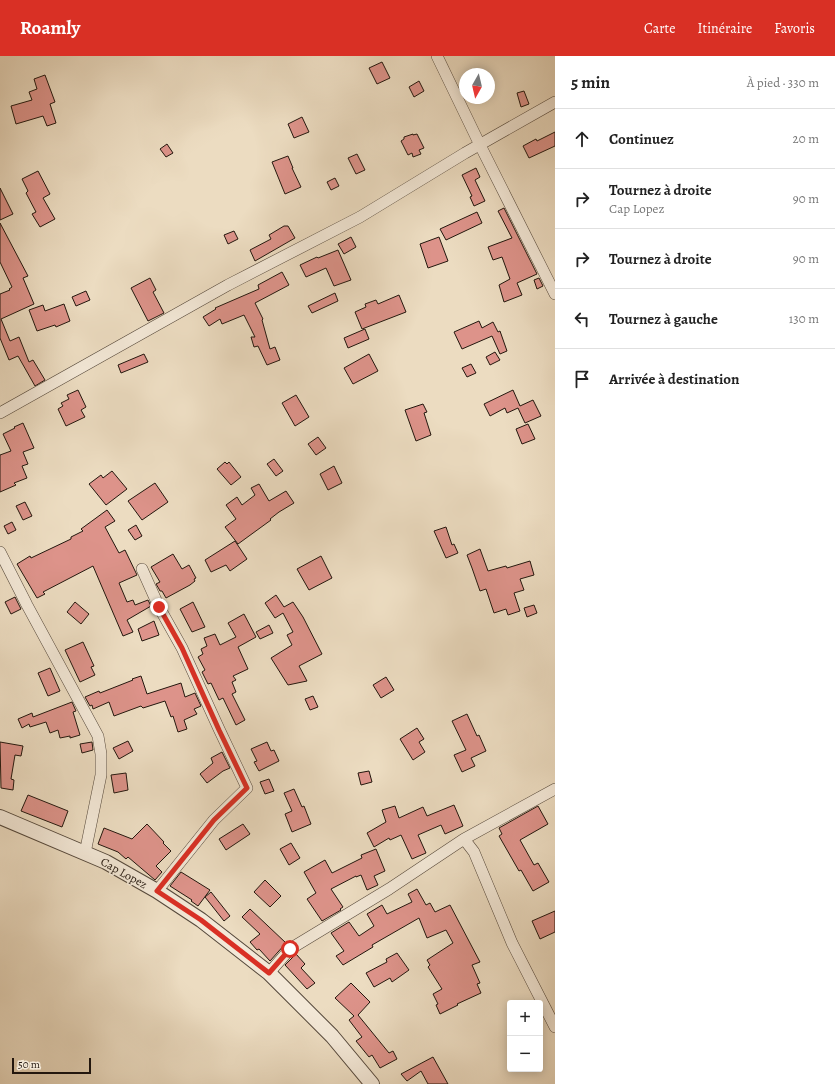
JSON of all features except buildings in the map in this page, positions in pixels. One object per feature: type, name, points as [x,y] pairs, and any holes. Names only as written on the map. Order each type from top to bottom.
[{"type":"street","points":[[437,56],[555,294]]},
{"type":"street","points":[[0,413],[228,285],[360,217],[480,144],[555,102]]},
{"type":"street","points":[[0,552],[98,736],[101,754],[101,775],[85,853]]},
{"type":"street","points":[[142,569],[159,607],[182,648],[247,788],[214,820],[157,891]]},
{"type":"street","points":[[269,973],[290,949],[389,889],[464,839],[555,790]]},
{"type":"street","name":"Cap Lopez","points":[[0,817],[106,862],[157,891],[201,920],[269,973],[332,1036],[372,1084]]},
{"type":"street","points":[[464,839],[474,852],[512,943],[555,1027]]},
{"type":"route","points":[[159,607],[182,648],[247,788],[214,820],[157,891],[201,920],[269,973],[290,949]]}]
